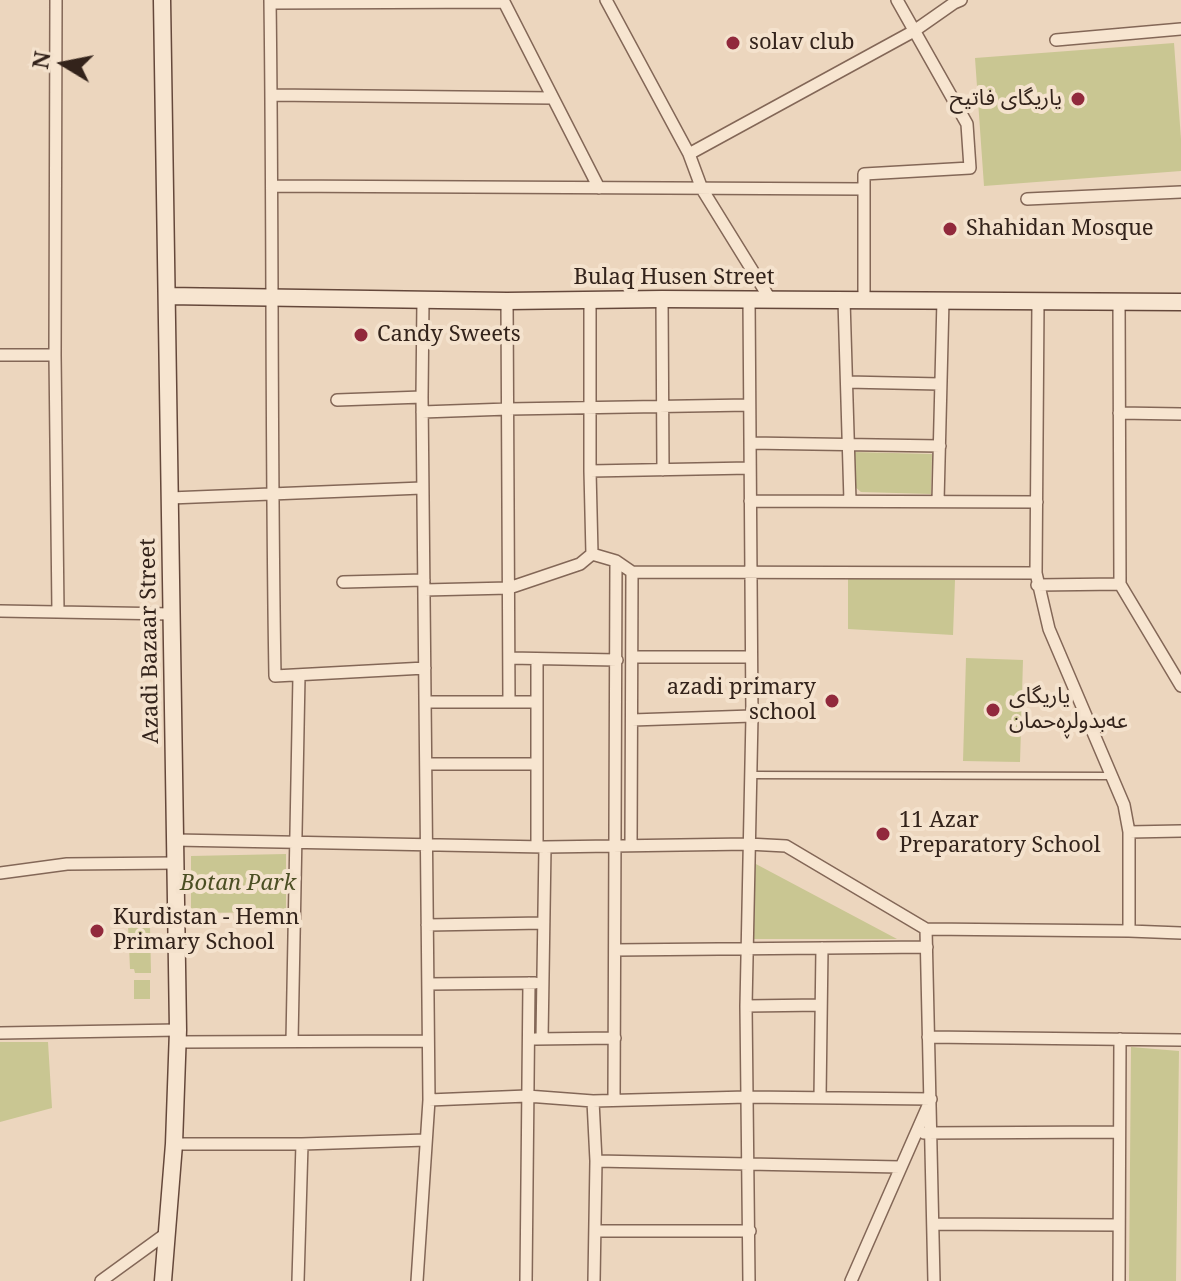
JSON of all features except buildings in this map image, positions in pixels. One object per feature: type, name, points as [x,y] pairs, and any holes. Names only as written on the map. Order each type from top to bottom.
[{"type":"street","points":[[56,0],[58,612]]},
{"type":"street","name":"Azadi Bazaar Street","points":[[162,0],[178,1036],[174,1144],[163,1281]]},
{"type":"street","points":[[606,0],[689,154],[702,189],[770,299]]},
{"type":"street","points":[[864,300],[864,174],[970,168],[967,124],[897,0]]},
{"type":"street","points":[[689,154],[914,31],[961,0]]},
{"type":"street","points":[[425,668],[275,676],[270,1],[504,1],[599,188]]},
{"type":"street","points":[[1056,40],[1181,29]]},
{"type":"street","points":[[271,95],[553,98]]},
{"type":"street","points":[[272,186],[864,189]]},
{"type":"street","points":[[1027,199],[1181,192]]},
{"type":"street","name":"Bulaq Husen Street","points":[[167,296],[507,301],[1181,302]]},
{"type":"street","points":[[662,299],[663,470]]},
{"type":"street","points":[[749,299],[752,716],[746,950],[749,1281]]},
{"type":"street","points":[[417,1281],[429,1100],[422,488],[423,300]]},
{"type":"street","points":[[844,300],[850,501]]},
{"type":"street","points":[[938,501],[943,300]]},
{"type":"street","points":[[507,301],[509,702]]},
{"type":"street","points":[[590,301],[592,554]]},
{"type":"street","points":[[1038,302],[1037,579],[1049,629],[1124,805],[1129,832],[1129,931]]},
{"type":"street","points":[[1119,302],[1120,584],[1181,686]]},
{"type":"street","points":[[0,355],[55,355]]},
{"type":"street","points":[[847,382],[940,384]]},
{"type":"street","points":[[337,400],[422,397]]},
{"type":"street","points":[[422,412],[749,405]]},
{"type":"street","points":[[1119,413],[1181,414]]},
{"type":"street","points":[[750,443],[940,446]]},
{"type":"street","points":[[590,471],[750,468]]},
{"type":"street","points":[[170,498],[422,488]]},
{"type":"street","points":[[750,501],[1037,502]]},
{"type":"street","points":[[592,554],[616,561],[632,572],[1037,579],[1120,584]]},
{"type":"street","points":[[343,582],[509,588],[580,564],[592,554]]},
{"type":"street","points":[[614,1100],[616,561]]},
{"type":"street","points":[[631,845],[632,572]]},
{"type":"street","points":[[0,611],[172,614]]},
{"type":"street","points":[[632,657],[751,657]]},
{"type":"street","points":[[509,658],[617,660]]},
{"type":"street","points":[[537,659],[543,923],[542,1039]]},
{"type":"street","points":[[292,1041],[299,676]]},
{"type":"street","points":[[425,702],[537,702]]},
{"type":"street","points":[[632,720],[752,716]]},
{"type":"street","points":[[426,764],[537,764]]},
{"type":"street","points":[[1129,832],[1181,831]]},
{"type":"street","points":[[175,840],[541,846],[786,846],[926,929],[1181,933]]},
{"type":"street","points":[[0,873],[67,864],[176,863]]},
{"type":"street","points":[[427,925],[543,923]]},
{"type":"street","points":[[926,929],[934,1281]]},
{"type":"street","points":[[615,950],[927,947]]},
{"type":"street","points":[[820,1098],[822,948]]},
{"type":"street","points":[[526,1281],[529,983]]},
{"type":"street","points":[[428,984],[543,983]]},
{"type":"street","points":[[746,1006],[821,1005]]},
{"type":"street","points":[[0,1033],[292,1041],[428,1041]]},
{"type":"street","points":[[928,1037],[1181,1040]]},
{"type":"street","points":[[528,1039],[615,1038]]},
{"type":"street","points":[[1119,1281],[1120,1039]]},
{"type":"street","points":[[429,1100],[527,1096],[593,1101],[747,1097],[931,1099]]},
{"type":"street","points":[[851,1281],[931,1099]]},
{"type":"street","points":[[593,1101],[596,1161],[594,1281]]},
{"type":"street","points":[[916,1133],[1119,1132]]},
{"type":"street","points":[[174,1144],[426,1140]]},
{"type":"street","points":[[298,1281],[302,1144]]},
{"type":"street","points":[[596,1161],[900,1167]]},
{"type":"street","points":[[933,1224],[1119,1225]]},
{"type":"street","points":[[595,1231],[750,1231]]},
{"type":"street","points":[[101,1281],[167,1233]]},
{"type":"lane","points":[[751,775],[1111,776]]},
{"type":"green space","name":"یاریگای فاتیح","points":[[1174,43],[1181,171],[984,186],[975,58]]},
{"type":"green space","points":[[853,452],[932,454],[931,494],[861,492],[854,486]]},
{"type":"green space","points":[[848,577],[955,580],[953,635],[848,629]]},
{"type":"green space","name":"یاریگای عەبدولڕەحمان","points":[[966,658],[1023,660],[1020,762],[963,761]]},
{"type":"green space","name":"Botan Park","points":[[286,854],[286,912],[191,913],[191,856]]},
{"type":"green space","points":[[754,863],[897,939],[754,939]]},
{"type":"green space","points":[[128,925],[150,925],[151,973],[135,973],[134,969],[130,969]]},
{"type":"green space","points":[[134,980],[150,980],[150,999],[134,999]]},
{"type":"green space","points":[[0,1042],[48,1042],[52,1108],[0,1122]]},
{"type":"green space","points":[[1131,1047],[1179,1051],[1176,1281],[1129,1281]]},
{"type":"place","name":"solav club","points":[[733,43]]},
{"type":"place","name":"یاریگای فاتیح","points":[[1078,99]]},
{"type":"place","name":"Shahidan Mosque","points":[[950,229]]},
{"type":"place","name":"Candy Sweets","points":[[361,335]]},
{"type":"place","name":"azadi primary school","points":[[832,701]]},
{"type":"place","name":"یاریگای عەبدولڕەحمان","points":[[993,710]]},
{"type":"place","name":"11 Azar Preparatory School","points":[[883,834]]},
{"type":"place","name":"Kurdistan - Hemn Primary School","points":[[97,931]]}]
